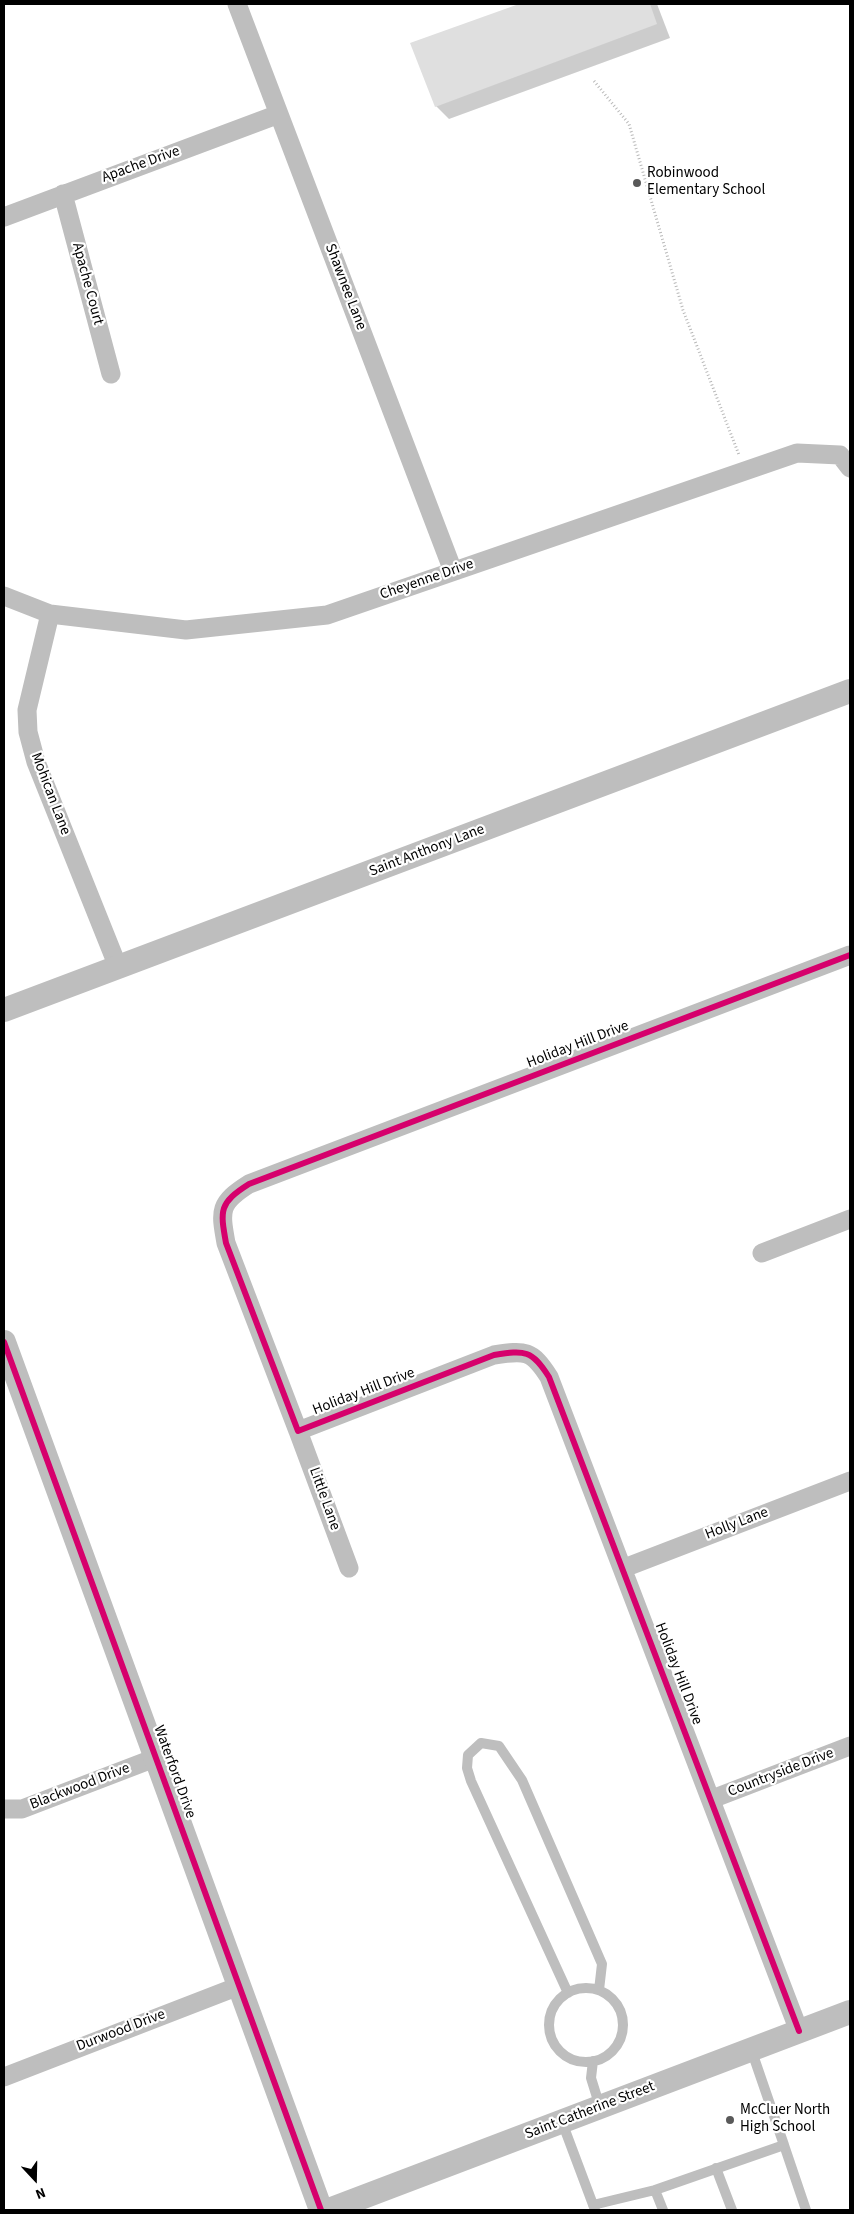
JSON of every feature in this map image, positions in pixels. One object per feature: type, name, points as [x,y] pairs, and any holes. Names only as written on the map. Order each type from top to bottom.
[{"type":"street","name":"Shawnee Lane","points":[[238,4],[453,571]]},
{"type":"street","name":"Apache Drive","points":[[4,216],[279,114]]},
{"type":"street","name":"Apache Court","points":[[63,194],[111,374]]},
{"type":"street","name":"Cheyenne Drive","points":[[4,596],[50,614],[186,630],[327,615],[797,453],[845,462]]},
{"type":"street","name":"Mohican Lane","points":[[50,614],[27,710],[28,732],[36,762],[118,967]]},
{"type":"street","name":"Saint Anthony Lane","points":[[4,1010],[850,691]]},
{"type":"street","name":"Holiday Hill Drive","points":[[799,2031],[624,1568],[549,1377],[538,1359],[519,1351],[494,1355],[298,1431],[226,1243],[221,1215],[230,1196],[258,1181],[850,955]]},
{"type":"street","points":[[762,1253],[850,1218]]},
{"type":"street","name":"Waterford Drive","points":[[4,1342],[320,2210]]},
{"type":"street","name":"Little Lane","points":[[298,1431],[349,1568]]},
{"type":"street","name":"Holly Lane","points":[[624,1568],[850,1481]]},
{"type":"street","name":"Countryside Drive","points":[[712,1799],[850,1746]]},
{"type":"street","name":"Blackwood Drive","points":[[4,1809],[22,1810],[155,1758]]},
{"type":"street","name":"Durwood Drive","points":[[4,2077],[239,1986]]},
{"type":"street","name":"Saint Catherine Street","points":[[329,2210],[850,2012]]},
{"type":"lane","points":[[568,1993],[471,1781],[467,1768],[468,1755],[481,1743],[500,1746],[522,1780],[602,1964],[599,1990]]},
{"type":"lane","points":[[583,1987],[599,1990],[607,1994],[616,2003],[622,2014],[621,2038],[614,2049],[605,2057],[581,2062],[569,2058],[559,2051],[552,2041],[549,2030],[549,2017],[553,2006],[568,1993],[583,1987]]},
{"type":"lane","points":[[751,2049],[806,2210]]},
{"type":"lane","points":[[593,2061],[591,2078],[600,2107]]},
{"type":"lane","points":[[562,2122],[594,2207],[655,2190],[784,2145]]},
{"type":"lane","points":[[716,2168],[732,2210]]},
{"type":"lane","points":[[655,2190],[663,2210]]},
{"type":"path","points":[[594,81],[629,124],[683,310],[745,470]]},
{"type":"building","points":[[519,4],[650,4],[657,24],[435,107],[410,43]]},
{"type":"cycle path","points":[[799,2031],[549,1377],[543,1368],[538,1361],[527,1354],[494,1355],[298,1431],[226,1243],[223,1215],[227,1202],[249,1184],[850,955]]},
{"type":"cycle path","points":[[4,1342],[321,2210]]},
{"type":"place","name":"Robinwood Elementary School","points":[[637,183]]},
{"type":"place","name":"McCluer North High School","points":[[730,2120]]}]
